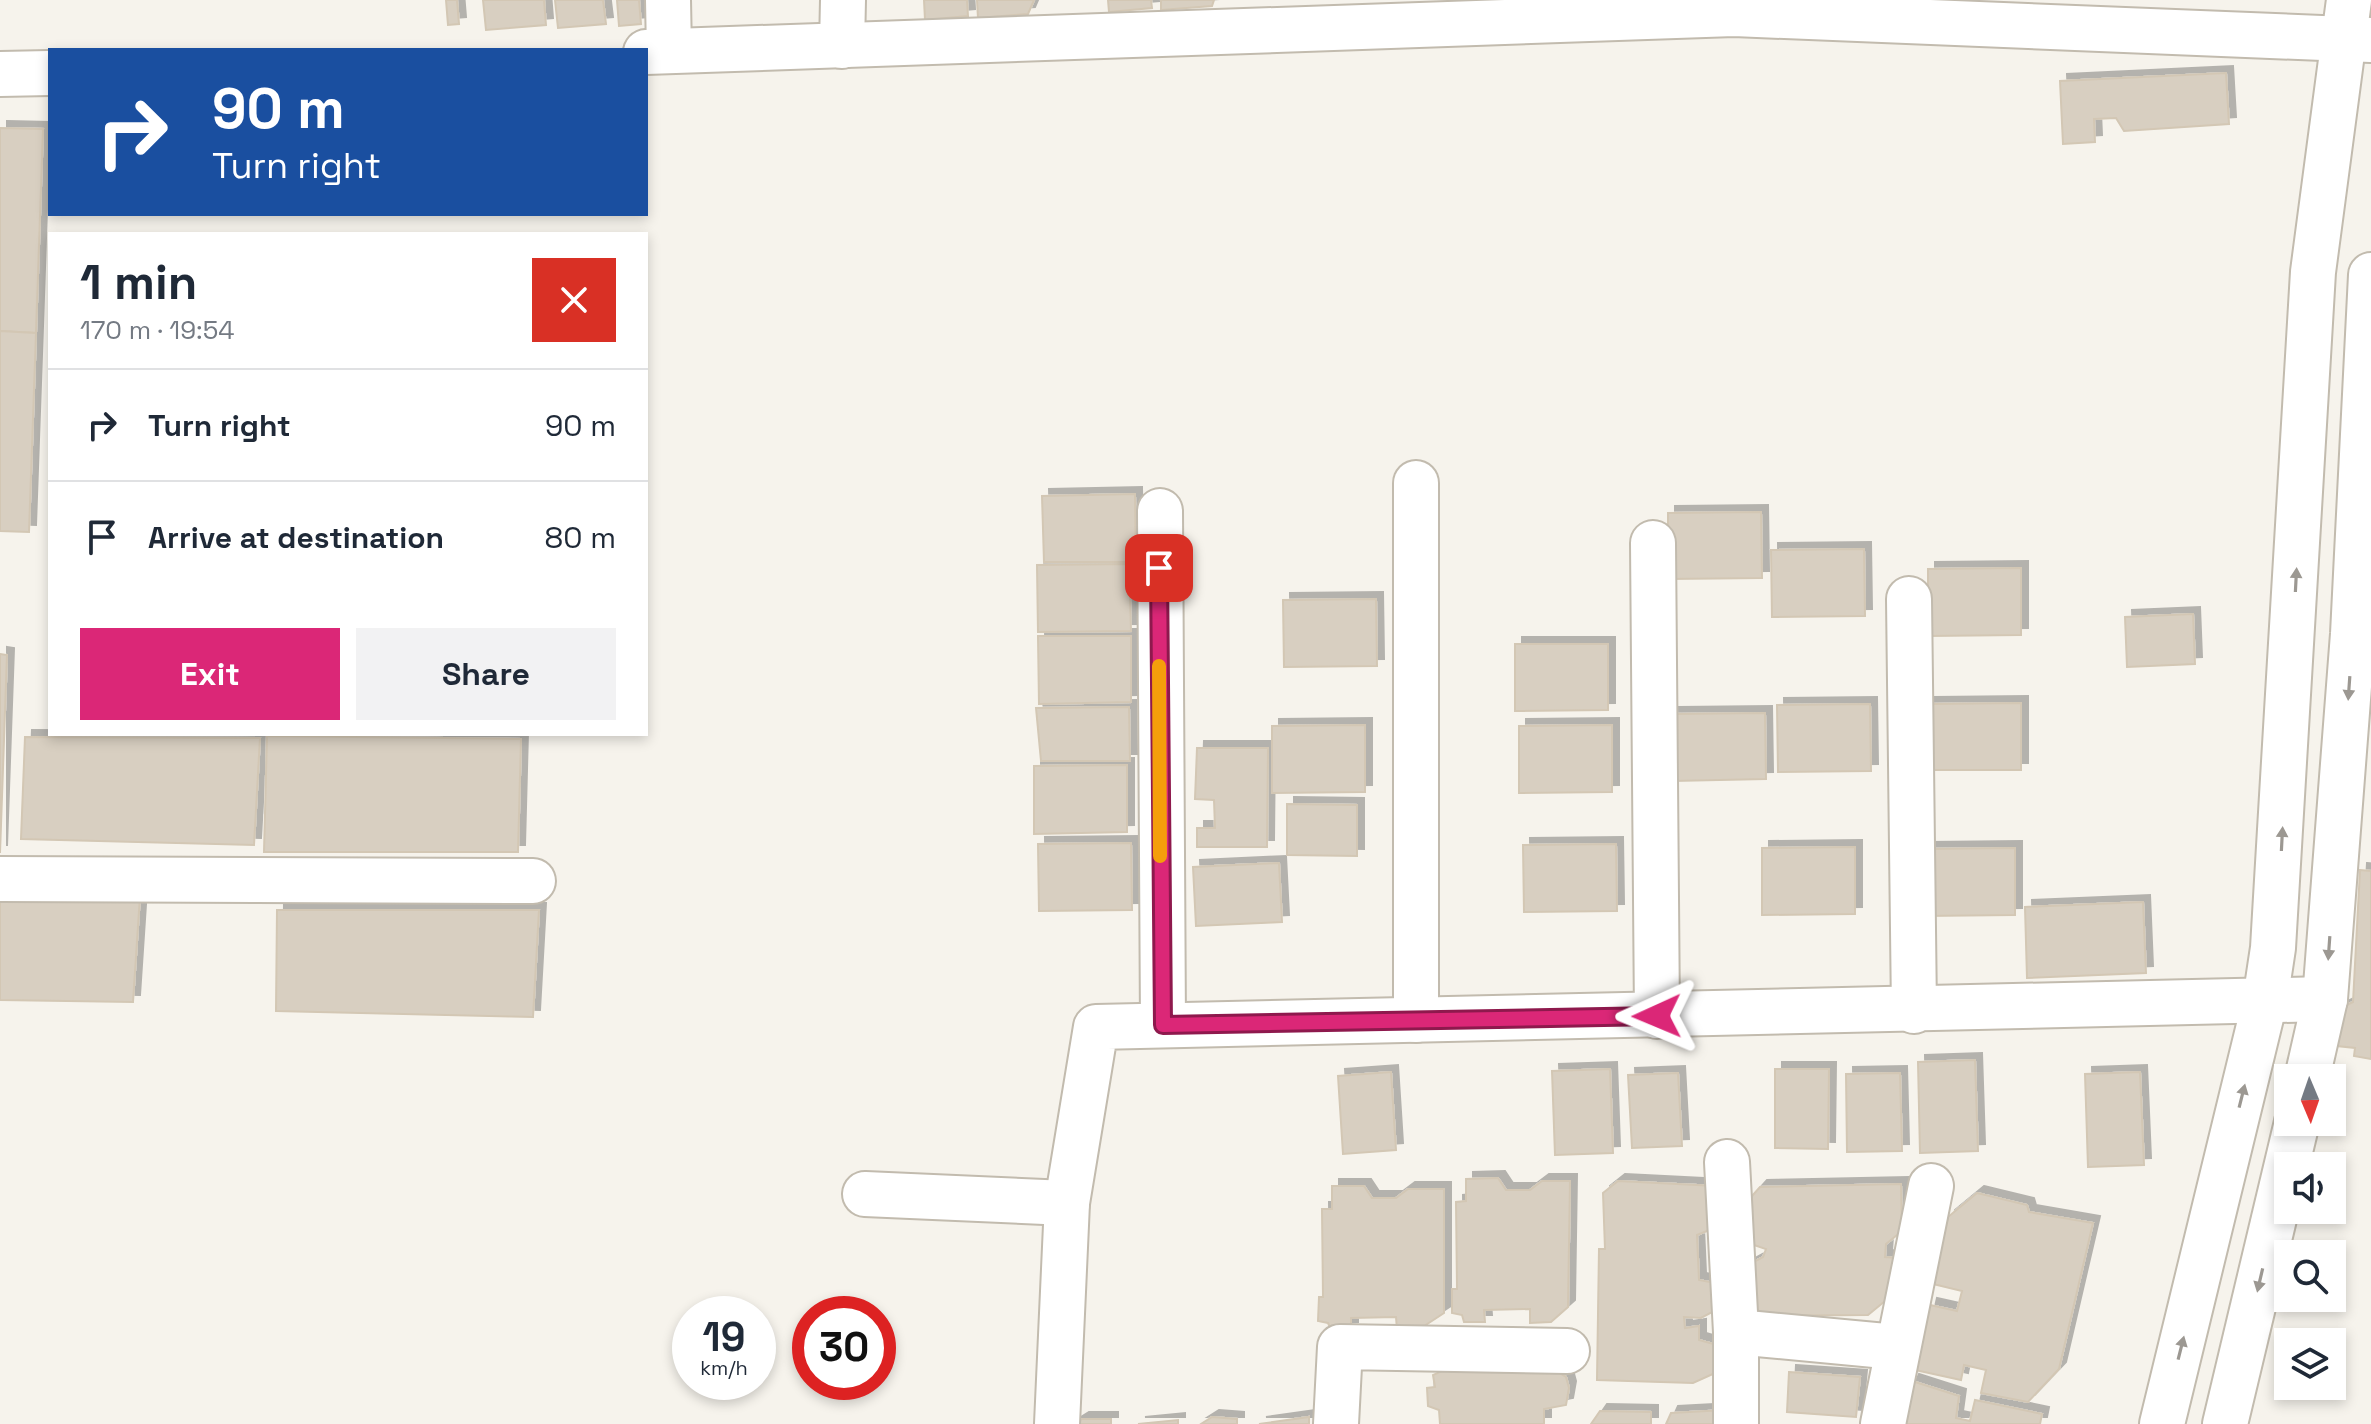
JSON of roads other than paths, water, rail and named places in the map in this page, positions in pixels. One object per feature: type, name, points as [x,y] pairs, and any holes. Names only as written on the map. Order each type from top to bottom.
[{"type":"street","points":[[668,0],[658,51],[842,46],[1556,10],[2355,27],[2313,272],[2279,897],[2265,1001],[2162,1424]]},
{"type":"street","points":[[842,46],[843,0]]},
{"type":"street","points":[[0,74],[48,73]]},
{"type":"street","points":[[2310,1064],[2325,999],[2362,636],[2371,275]]},
{"type":"street","points":[[1416,483],[1416,1020]]},
{"type":"street","points":[[1160,511],[1163,1025]]},
{"type":"street","points":[[1653,543],[1657,1016]]},
{"type":"street","points":[[1909,599],[1914,1011]]},
{"type":"street","points":[[0,879],[533,881]]},
{"type":"street","points":[[1057,1424],[1067,1203],[1096,1027],[1914,1011],[2325,999]]},
{"type":"street","points":[[2225,1424],[2294,1136]]},
{"type":"street","points":[[1727,1162],[1736,1332],[1736,1424]]},
{"type":"street","points":[[1883,1424],[1896,1347],[1931,1186]]},
{"type":"street","points":[[865,1194],[1067,1203]]},
{"type":"street","points":[[1736,1332],[1896,1347]]},
{"type":"street","points":[[1336,1424],[1340,1347],[1567,1351]]}]
